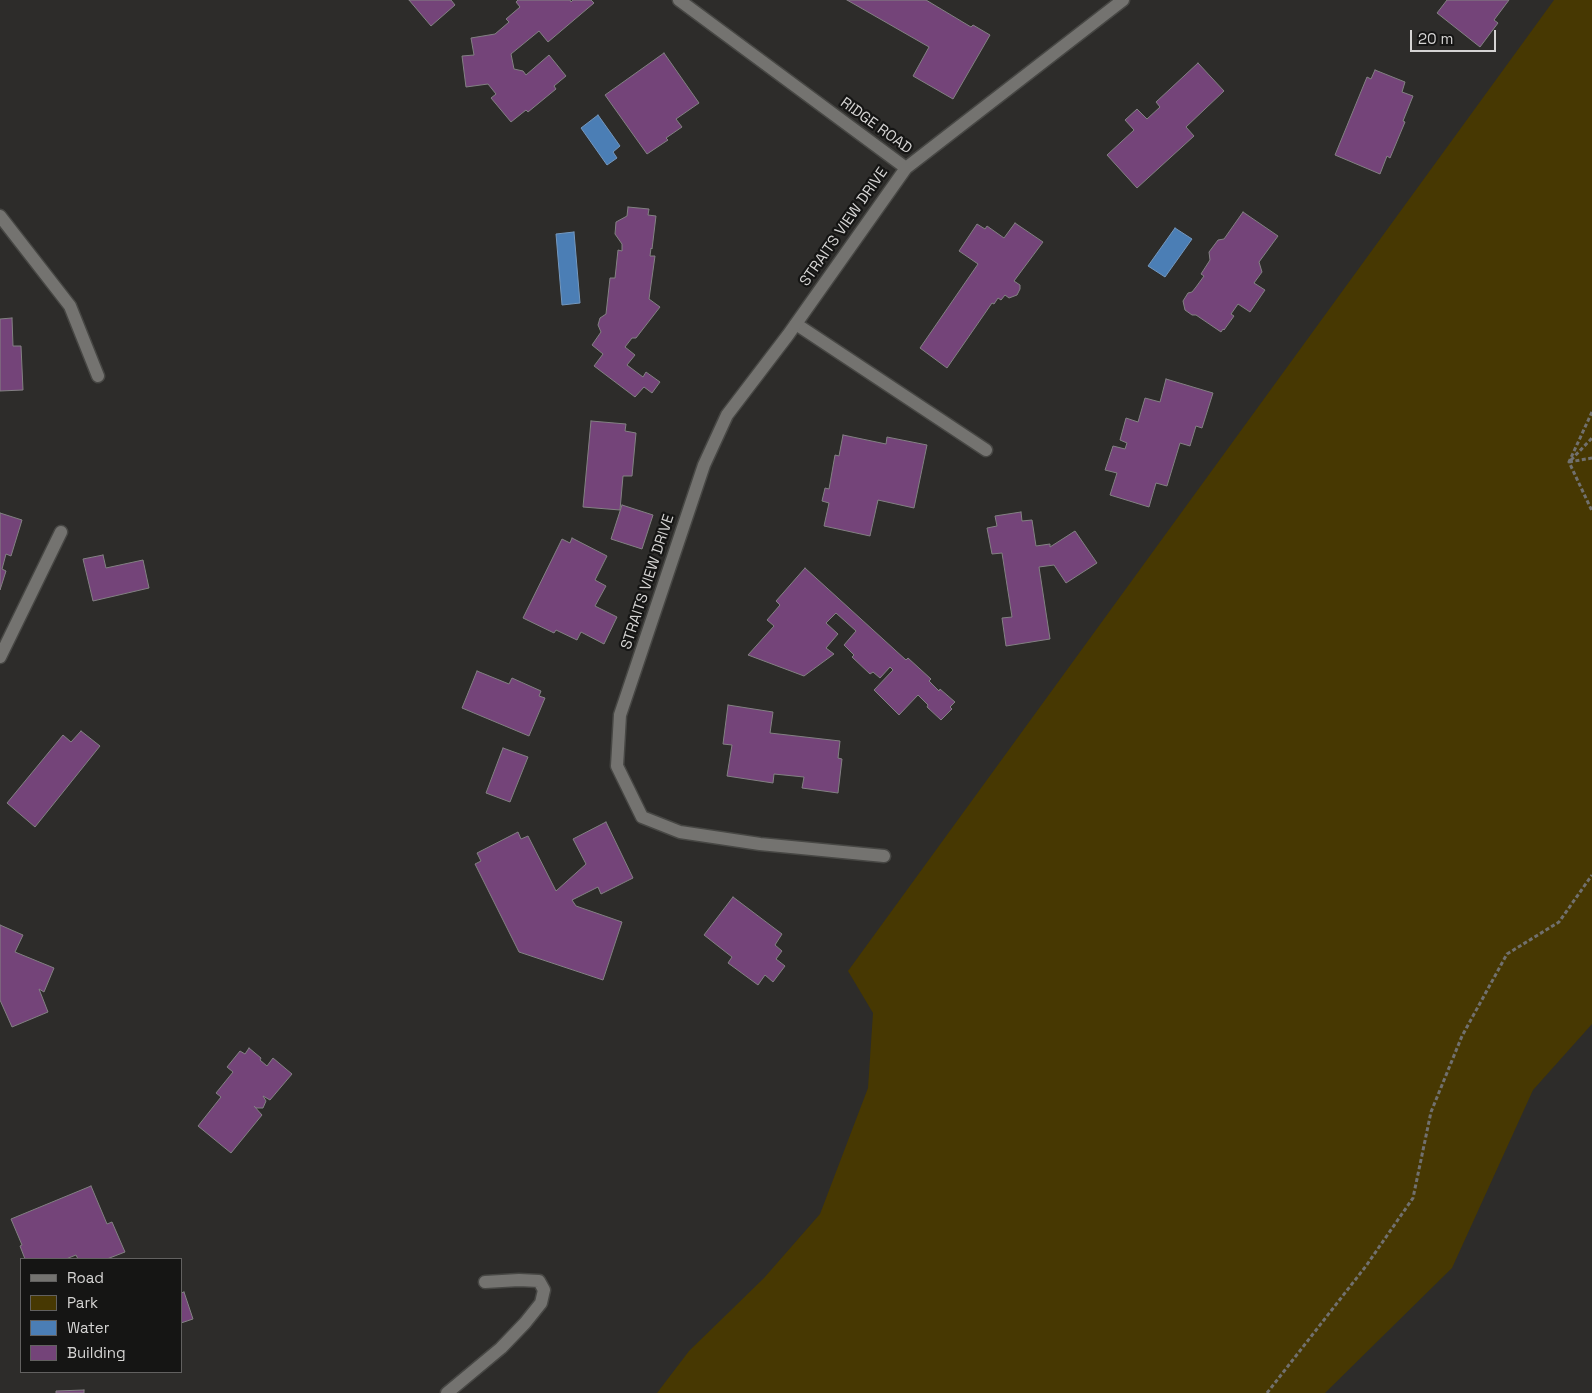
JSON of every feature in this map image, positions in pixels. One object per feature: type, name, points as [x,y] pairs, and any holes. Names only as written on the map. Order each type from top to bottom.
[{"type":"street","name":"RIDGE ROAD","points":[[679,0],[906,168],[1123,0]]},
{"type":"street","name":"STRAITS VIEW DRIVE","points":[[884,856],[760,844],[680,832],[642,817],[617,766],[620,715],[704,465],[727,415],[796,324],[906,168]]},
{"type":"street","points":[[0,216],[70,306],[98,376]]},
{"type":"street","points":[[796,324],[986,450]]},
{"type":"street","points":[[0,657],[61,532]]},
{"type":"street","points":[[447,1393],[500,1348],[525,1323],[541,1303],[544,1290],[539,1280],[485,1282]]},
{"type":"path","points":[[1592,412],[1569,462],[1592,511]]},
{"type":"path","points":[[1569,462],[1592,438]]},
{"type":"path","points":[[1569,462],[1592,458]]},
{"type":"path","points":[[1267,1393],[1366,1266],[1413,1198],[1432,1112],[1462,1036],[1507,954],[1559,922],[1592,875]]},
{"type":"green space","points":[[1554,0],[1592,0],[1592,1024],[1533,1090],[1452,1268],[1325,1393],[657,1393],[689,1351],[764,1278],[820,1214],[868,1088],[873,1013],[848,971]]},
{"type":"water","points":[[598,115],[620,146],[613,152],[617,158],[607,165],[581,128]]},
{"type":"water","points":[[1175,228],[1192,239],[1165,277],[1148,266]]},
{"type":"water","points":[[574,232],[580,303],[562,305],[556,234]]},
{"type":"building","points":[[409,0],[451,0],[455,5],[431,26]]},
{"type":"building","points":[[518,0],[570,0],[571,2],[573,0],[591,0],[594,3],[548,42],[539,31],[511,54],[514,69],[523,71],[526,75],[549,55],[566,76],[554,86],[556,89],[528,112],[526,110],[511,122],[491,98],[496,94],[488,84],[466,87],[462,56],[474,55],[471,38],[495,34],[509,22],[506,19],[520,7],[516,2]]},
{"type":"building","points":[[847,0],[926,0],[971,27],[973,25],[990,35],[953,99],[913,76],[929,47]]},
{"type":"building","points":[[1447,0],[1509,0],[1494,20],[1498,23],[1480,47],[1437,13]]},
{"type":"building","points":[[664,53],[699,103],[676,119],[682,127],[666,138],[668,140],[647,154],[605,95]]},
{"type":"building","points":[[1198,63],[1224,91],[1186,127],[1194,136],[1137,188],[1107,155],[1134,130],[1125,120],[1137,109],[1147,119],[1160,107],[1156,102]]},
{"type":"building","points":[[1375,70],[1405,82],[1402,92],[1413,96],[1403,121],[1405,122],[1390,158],[1387,156],[1380,174],[1335,155],[1367,77],[1371,79]]},
{"type":"building","points":[[628,207],[649,209],[648,215],[656,216],[650,256],[655,256],[649,299],[660,307],[636,338],[632,338],[625,347],[635,355],[627,365],[643,377],[646,372],[660,382],[652,393],[644,387],[635,397],[594,366],[603,354],[592,345],[601,332],[598,325],[600,318],[606,314],[610,278],[615,278],[618,250],[622,251],[622,244],[615,234],[616,222],[627,216]]},
{"type":"building","points":[[1243,212],[1278,236],[1259,262],[1262,272],[1254,283],[1265,290],[1250,312],[1238,304],[1231,314],[1234,316],[1221,332],[1185,310],[1183,301],[1204,276],[1201,274],[1210,260],[1209,252],[1218,240],[1224,239]]},
{"type":"building","points":[[1015,223],[1043,242],[1014,281],[1020,285],[1017,295],[1009,298],[1005,295],[1001,300],[998,298],[994,304],[992,303],[947,368],[920,348],[978,264],[959,251],[977,224],[985,229],[987,226],[1004,238]]},
{"type":"building","points":[[12,318],[13,346],[21,346],[23,390],[0,391],[0,319]]},
{"type":"building","points":[[1166,379],[1213,393],[1202,428],[1196,426],[1190,446],[1180,443],[1167,486],[1156,483],[1149,507],[1110,495],[1117,473],[1105,470],[1113,446],[1125,449],[1127,443],[1120,440],[1126,418],[1138,422],[1145,398],[1160,402]]},
{"type":"building","points":[[591,421],[626,424],[625,431],[636,433],[632,476],[623,476],[620,510],[583,507]]},
{"type":"building","points":[[843,435],[886,444],[887,437],[927,445],[914,508],[878,500],[870,536],[824,526],[829,503],[822,501],[825,488],[829,489],[835,455],[839,456]]},
{"type":"building","points":[[622,505],[653,515],[642,549],[611,539]]},
{"type":"building","points":[[1021,512],[1022,521],[1032,520],[1036,546],[1050,544],[1050,547],[1075,531],[1097,563],[1066,583],[1054,565],[1039,567],[1050,639],[1006,646],[1002,618],[1012,617],[1002,553],[992,554],[987,528],[997,526],[995,516]]},
{"type":"building","points":[[0,513],[22,520],[11,556],[6,554],[2,569],[6,571],[0,590]]},
{"type":"building","points":[[572,538],[607,556],[595,580],[606,586],[595,606],[617,617],[604,644],[581,632],[577,640],[556,630],[554,633],[523,618],[562,539],[570,543]]},
{"type":"building","points":[[103,555],[106,568],[143,560],[149,588],[93,601],[83,559]]},
{"type":"building","points":[[805,568],[906,660],[908,658],[931,679],[929,681],[939,691],[940,689],[955,702],[950,707],[952,709],[941,720],[927,707],[928,705],[918,695],[899,715],[874,690],[893,670],[890,667],[880,678],[873,672],[870,674],[852,657],[854,655],[844,645],[856,631],[836,613],[826,623],[838,634],[826,648],[834,654],[804,676],[748,655],[774,626],[767,620],[780,605],[776,601]]},
{"type":"building","points":[[477,671],[509,684],[512,678],[541,691],[539,696],[545,698],[529,736],[462,708]]},
{"type":"building","points":[[728,705],[773,712],[770,733],[840,741],[838,758],[842,759],[838,793],[802,788],[804,777],[774,774],[773,783],[727,776],[732,745],[723,744]]},
{"type":"building","points":[[81,731],[100,746],[35,827],[7,803],[63,735],[71,742]]},
{"type":"building","points":[[503,748],[528,757],[510,802],[486,793]]},
{"type":"building","points":[[606,822],[633,878],[601,894],[598,887],[572,900],[576,906],[622,922],[603,980],[519,952],[475,864],[481,861],[477,853],[518,832],[521,839],[528,836],[556,891],[586,864],[573,839]]},
{"type":"building","points":[[733,897],[782,934],[775,945],[782,951],[776,959],[785,966],[773,982],[765,975],[758,985],[728,963],[732,957],[704,935]]},
{"type":"building","points":[[0,925],[23,935],[15,952],[54,968],[44,992],[39,989],[48,1012],[12,1027],[0,1000]]},
{"type":"building","points":[[249,1048],[267,1066],[273,1058],[292,1074],[270,1100],[263,1096],[266,1101],[263,1108],[256,1108],[254,1106],[262,1115],[231,1153],[198,1126],[221,1097],[216,1093],[233,1072],[227,1067],[240,1051],[245,1054]]},
{"type":"building","points":[[91,1186],[107,1224],[112,1222],[125,1252],[110,1258],[78,1258],[76,1255],[68,1258],[25,1258],[20,1246],[22,1245],[11,1219]]},
{"type":"building","points":[[184,1292],[193,1319],[182,1323],[182,1293]]},
{"type":"building","points":[[84,1390],[84,1393],[56,1393],[56,1391]]}]
